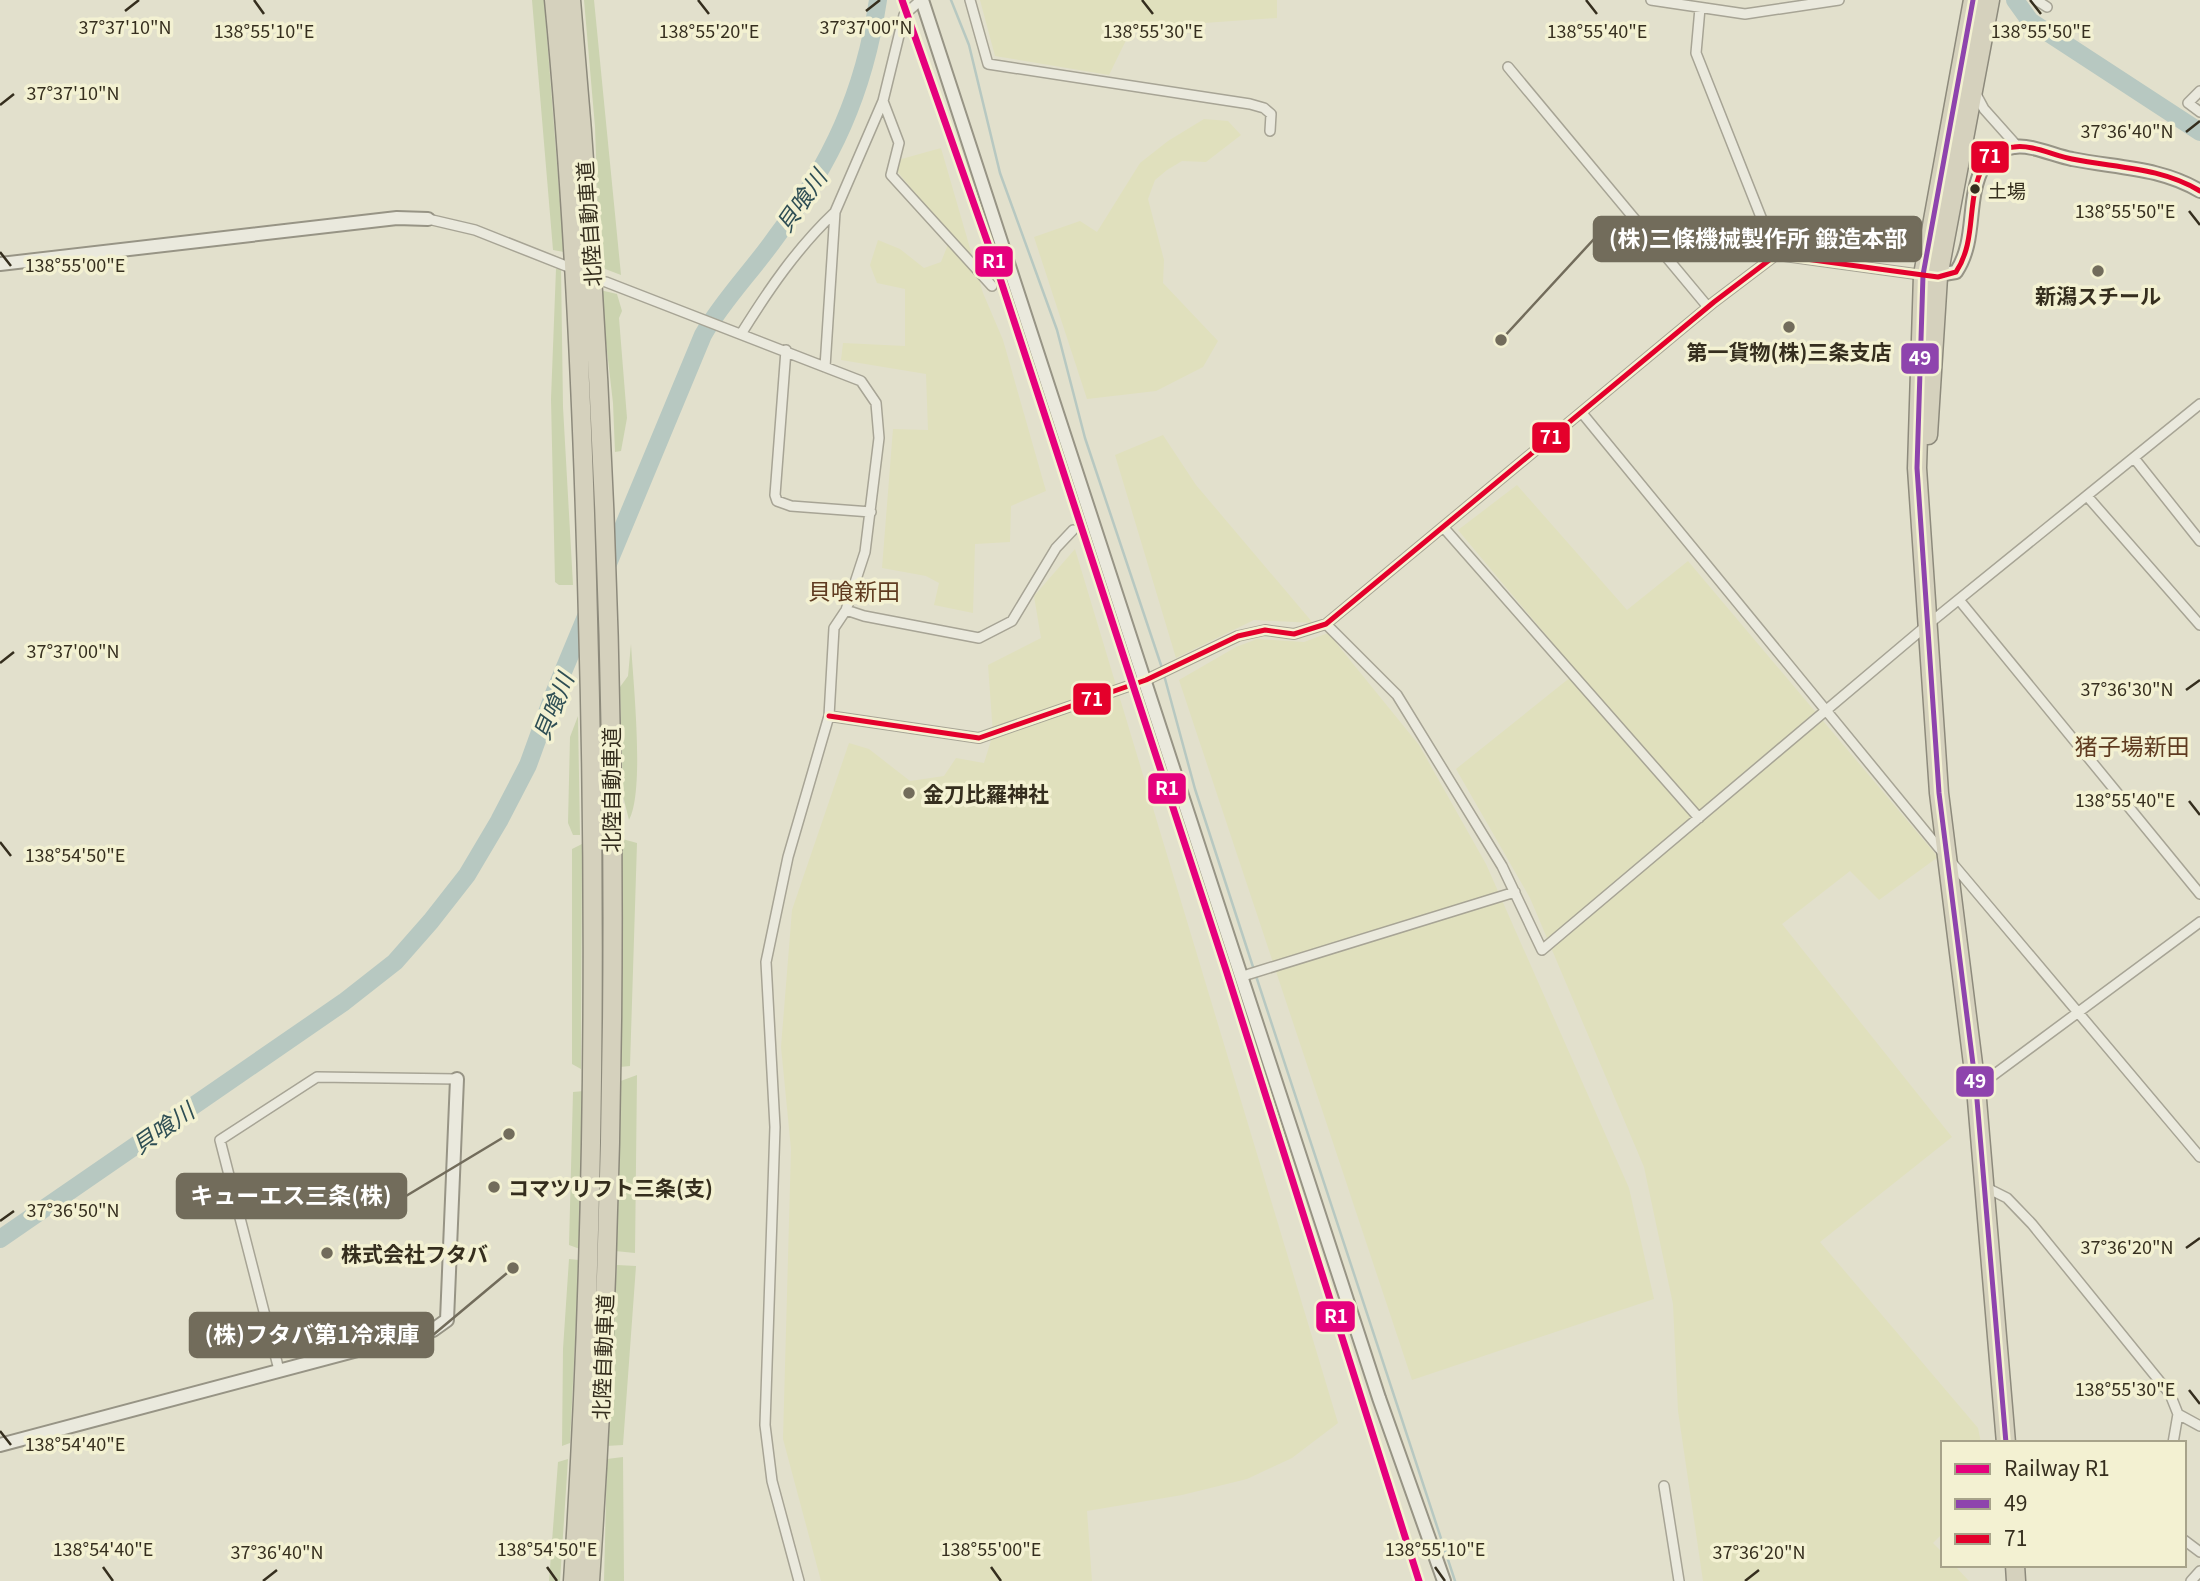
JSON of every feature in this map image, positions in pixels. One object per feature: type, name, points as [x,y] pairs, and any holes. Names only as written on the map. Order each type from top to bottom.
[{"type":"highway","name":"北陸自動車道","points":[[554,0],[566,147],[585,503],[591,728],[593,1023],[589,1245],[573,1581]]},
{"type":"highway","name":"北陸自動車道","points":[[571,0],[592,277],[609,687],[608,1160],[590,1581]]},
{"type":"highway","points":[[1973,0],[1930,276],[1917,408],[1926,626],[1946,857],[1976,1088],[2006,1441]]},
{"type":"highway","points":[[1930,276],[1990,0]]},
{"type":"street","points":[[825,367],[835,212],[883,101],[904,15],[921,0],[1246,974],[1379,1398],[1444,1581]]},
{"type":"street","points":[[970,0],[988,64],[1250,104],[1264,108],[1271,114],[1270,131]]},
{"type":"street","points":[[1651,0],[1745,14],[1839,0]]},
{"type":"street","points":[[2036,0],[2046,7]]},
{"type":"street","points":[[1700,8],[1696,53],[1776,255]]},
{"type":"street","points":[[1508,67],[1708,307]]},
{"type":"street","points":[[1971,86],[1984,109],[2017,146]]},
{"type":"street","points":[[2200,91],[2188,103],[2200,112]]},
{"type":"street","points":[[883,101],[899,144],[891,175],[992,286]]},
{"type":"street","points":[[829,716],[979,738],[1146,680],[1238,636],[1265,630],[1294,634],[1326,624],[1708,307],[1776,255],[1930,276],[1956,272],[1967,257],[1977,180],[1985,162],[1998,151],[2017,146],[2073,159],[2153,172],[2181,180],[2200,191]]},
{"type":"street","points":[[739,333],[775,279],[812,233],[835,212]]},
{"type":"street","points":[[0,264],[397,218],[428,219],[475,230],[566,266]]},
{"type":"street","points":[[606,282],[786,350],[861,382],[876,403],[879,438],[865,552],[846,610],[834,628],[829,716],[788,857],[766,962],[775,1127],[765,1425],[772,1480],[799,1581]]},
{"type":"street","points":[[786,350],[775,495],[778,501],[791,506],[872,512]]},
{"type":"street","points":[[1326,624],[1397,695],[1516,892],[1542,950],[1926,626],[2200,404]]},
{"type":"street","points":[[1582,413],[1946,857],[2200,1157]]},
{"type":"street","points":[[2134,458],[2200,541]]},
{"type":"street","points":[[2087,496],[2200,625]]},
{"type":"street","points":[[1444,528],[1699,818]]},
{"type":"street","points":[[846,610],[863,616],[979,638],[1012,621],[1056,548],[1073,530]]},
{"type":"street","points":[[1960,601],[2200,894]]},
{"type":"street","points":[[1246,974],[1516,892]]},
{"type":"street","points":[[1976,1088],[2200,922]]},
{"type":"street","points":[[0,1445],[433,1330],[447,1320],[457,1079],[317,1077],[220,1140],[279,1370]]},
{"type":"street","points":[[1984,1187],[2007,1198],[2032,1224],[2155,1374],[2169,1394],[2178,1414],[2173,1441]]},
{"type":"street","points":[[2178,1414],[2200,1426]]},
{"type":"street","points":[[1664,1486],[1679,1581]]},
{"type":"street","points":[[2191,1581],[2200,1571]]},
{"type":"green space","points":[[532,0],[544,0],[564,252],[553,250]]},
{"type":"green space","points":[[584,0],[594,0],[621,275],[600,267],[595,127]]},
{"type":"green space","points":[[980,0],[1277,0],[1277,18],[1132,28],[1109,75],[995,56]]},
{"type":"green space","points":[[1204,119],[1228,121],[1241,135],[1206,162],[1182,161],[1167,170],[1155,180],[1148,199],[1164,260],[1163,283],[1218,341],[1203,367],[1156,391],[1087,399],[1034,237],[1080,221],[1097,232],[1140,163],[1168,141]]},
{"type":"green space","points":[[941,148],[983,293],[1003,340],[1046,491],[1011,506],[1010,542],[975,544],[973,613],[934,605],[939,583],[926,576],[882,568],[893,429],[928,430],[926,374],[841,360],[843,343],[905,346],[905,289],[877,283],[870,265],[878,240],[900,249],[924,268],[941,262],[951,237],[896,170],[898,160]]},
{"type":"green space","points":[[561,267],[563,407],[573,585],[559,585],[555,582],[551,399],[556,269]]},
{"type":"green space","points":[[600,290],[617,294],[622,311],[619,318],[627,418],[621,451],[615,452],[613,403]]},
{"type":"green space","points":[[1163,435],[1196,485],[1313,623],[1254,620],[1176,658],[1115,455]]},
{"type":"green space","points":[[1517,485],[1627,610],[1688,561],[1938,857],[1879,900],[1850,871],[1782,924],[1952,1137],[1820,1242],[1978,1428],[1981,1441],[1941,1441],[1941,1535],[1933,1543],[1941,1551],[1941,1567],[1956,1567],[1969,1581],[1703,1581],[1678,1411],[1673,1304],[1644,1167],[1530,898],[1456,769],[1577,672],[1458,530]]},
{"type":"green space","points":[[1075,549],[1338,1423],[1292,1458],[1247,1479],[1182,1495],[1087,1511],[1092,1581],[821,1581],[783,1439],[791,1149],[781,1047],[792,910],[849,743],[869,749],[910,781],[944,776],[956,758],[984,763],[993,734],[988,665],[1041,638],[1034,596]]},
{"type":"green space","points":[[1328,633],[1419,745],[1486,864],[1629,1188],[1654,1299],[1412,1380],[1179,680],[1236,647],[1257,639],[1304,642]]},
{"type":"green space","points":[[631,644],[637,761],[634,806],[629,820],[623,796],[620,687],[628,676]]},
{"type":"green space","points":[[578,716],[580,835],[573,835],[568,823],[570,737]]},
{"type":"green space","points":[[619,838],[637,843],[630,1066],[620,1067]]},
{"type":"green space","points":[[582,844],[581,1069],[572,1064],[572,849]]},
{"type":"green space","points":[[637,1075],[635,1253],[615,1251],[618,1082]]},
{"type":"green space","points":[[584,1091],[580,1249],[569,1245],[573,1092]]},
{"type":"green space","points":[[569,1259],[579,1260],[570,1443],[562,1446],[563,1349]]},
{"type":"green space","points":[[617,1265],[636,1266],[623,1445],[606,1446]]},
{"type":"green space","points":[[623,1457],[624,1581],[604,1581],[607,1459]]},
{"type":"green space","points":[[568,1459],[560,1581],[549,1581],[558,1462]]},
{"type":"waterway","name":"貝喰川","points":[[0,1239],[344,1002],[395,962],[467,875],[528,765],[553,696],[703,335],[796,209],[843,125],[864,66],[878,0]]},
{"type":"waterway","points":[[951,0],[969,45],[1000,173],[1057,330],[1085,438],[1162,668]]},
{"type":"waterway","points":[[2015,0],[2030,21],[2200,132]]},
{"type":"waterway","points":[[1164,675],[1195,789],[1254,970]]},
{"type":"waterway","points":[[1256,976],[1455,1581]]},
{"type":"rail line","name":"R1","points":[[902,0],[998,272],[1227,973],[1419,1581]]},
{"type":"transit line","name":"49","points":[[1973,0],[1923,275],[1917,468],[1939,793],[1976,1088],[2006,1441]]},
{"type":"transit line","name":"71","points":[[829,716],[979,738],[1146,680],[1238,636],[1265,630],[1294,634],[1326,624],[1714,302],[1776,255],[1938,277],[1956,272],[1967,246],[1978,178],[1986,161],[2001,150],[2028,147],[2072,159],[2138,169],[2169,177],[2200,191]]},
{"type":"place","name":"土場","points":[[1975,189]]},
{"type":"place","name":"新潟スチール","points":[[2098,271]]},
{"type":"place","name":"第一貨物(株)三条支店","points":[[1789,327]]},
{"type":"place","name":"(株)三條機械製作所 鍛造本部","points":[[1501,340]]},
{"type":"place","name":"金刀比羅神社","points":[[909,793]]},
{"type":"place","name":"キューエス三条(株)","points":[[509,1134]]},
{"type":"place","name":"コマツリフト三条(支)","points":[[494,1187]]},
{"type":"place","name":"株式会社フタバ","points":[[327,1253]]},
{"type":"place","name":"(株)フタバ第1冷凍庫","points":[[513,1268]]},
{"type":"district","name":"貝喰新田","points":[[854,590]]},
{"type":"district","name":"猪子場新田","points":[[2132,745]]}]
